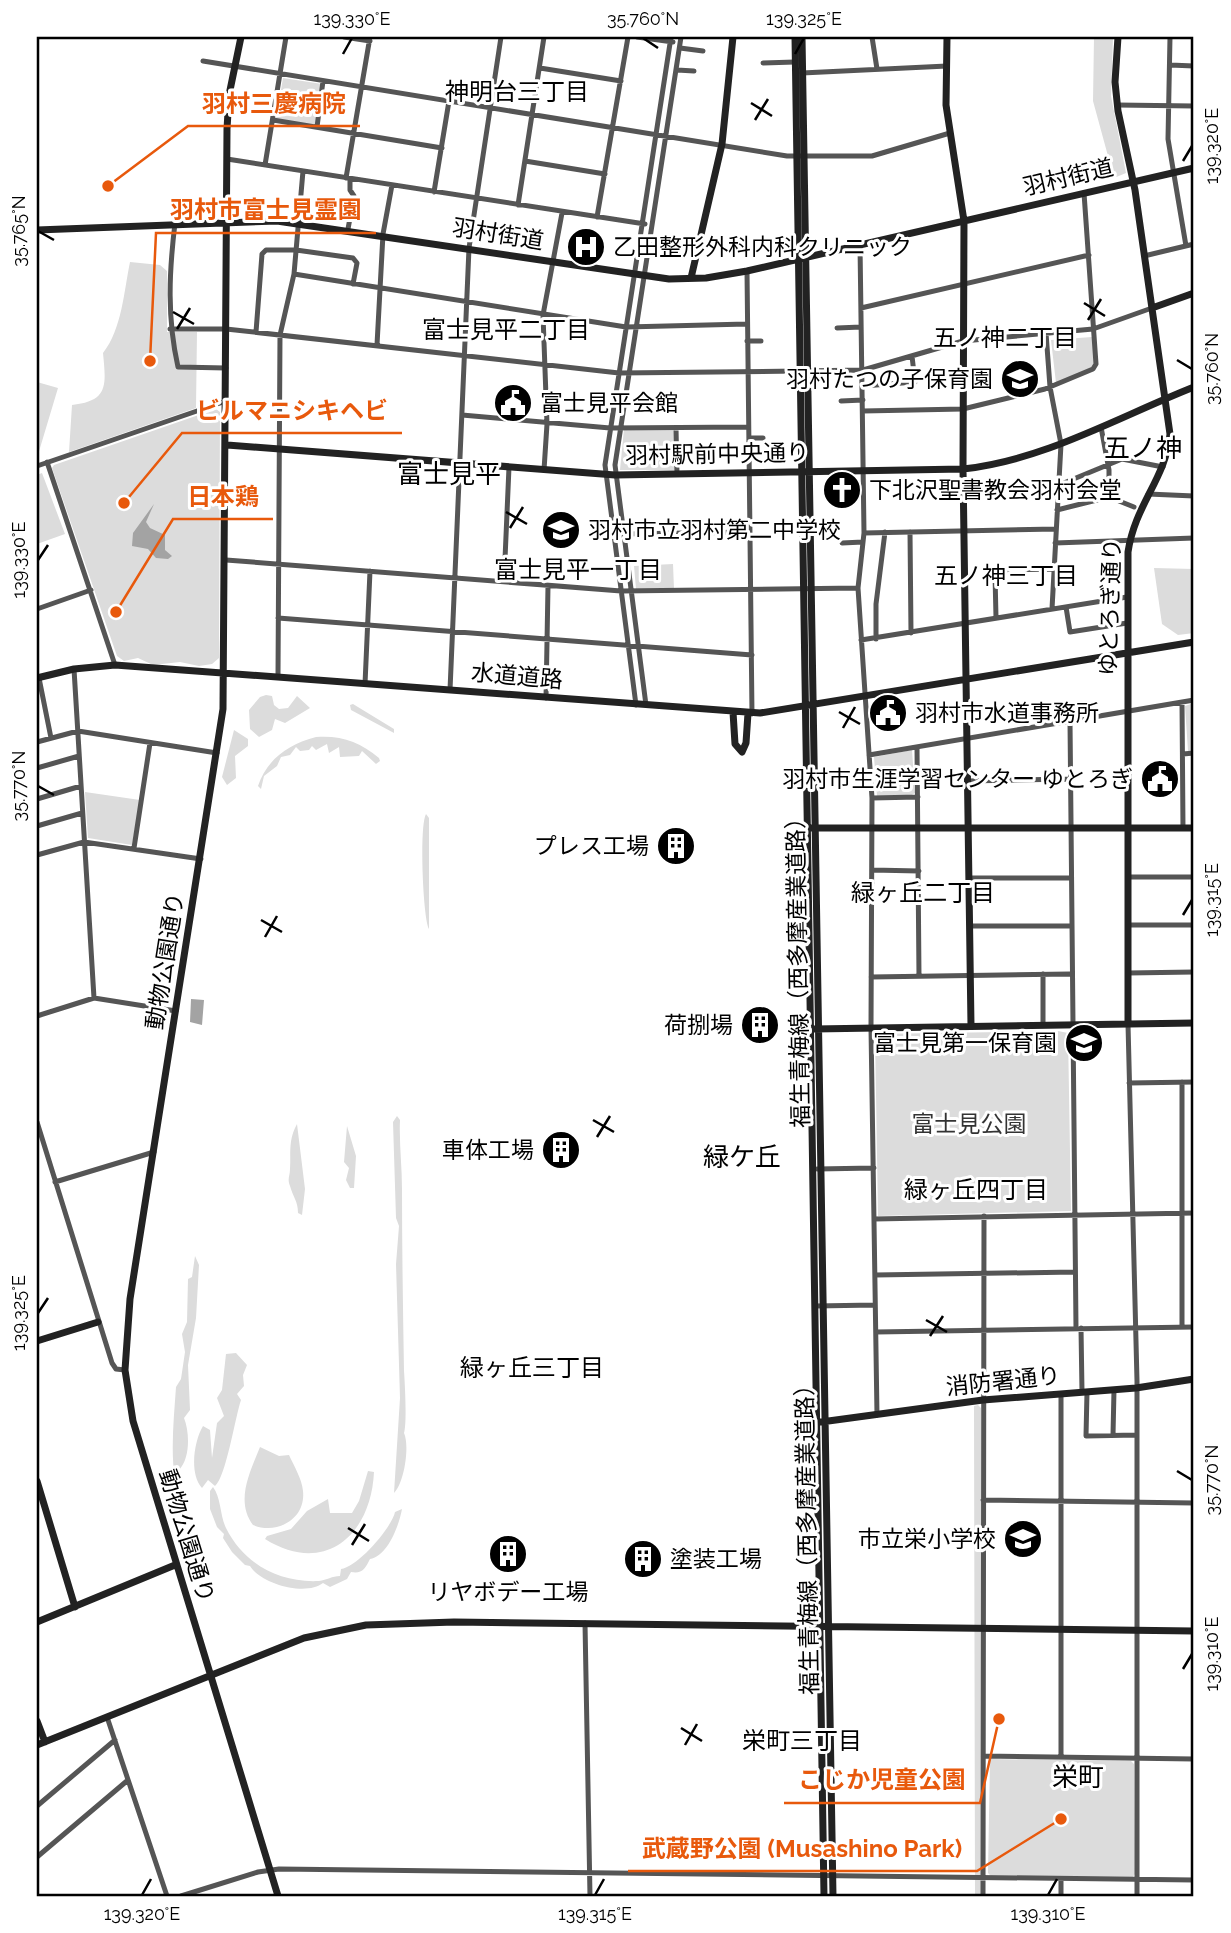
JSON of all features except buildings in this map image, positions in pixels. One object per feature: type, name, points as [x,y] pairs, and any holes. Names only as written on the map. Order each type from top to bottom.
[{"type":"street","name":"動物公園通り","points":[[240,37],[233,67],[227,159],[226,673],[201,859],[130,1299],[125,1370],[133,1420],[175,1565],[278,1896]]},
{"type":"street","points":[[265,165],[286,37]]},
{"type":"street","points":[[344,37],[370,39],[348,178],[354,196],[348,229]]},
{"type":"street","points":[[450,690],[469,248],[501,37]]},
{"type":"street","points":[[517,205],[544,37]]},
{"type":"street","points":[[597,217],[628,37]]},
{"type":"street","points":[[637,37],[670,39],[703,51]]},
{"type":"street","points":[[691,278],[722,144],[733,37]]},
{"type":"street","name":"福生青梅線（西多摩産業道路）","points":[[794,37],[795,62],[799,74]]},
{"type":"street","name":"福生青梅線（西多摩産業道路）","points":[[802,37],[796,259],[810,472],[807,589],[828,1876],[832,1896]]},
{"type":"street","points":[[872,37],[877,69]]},
{"type":"street","points":[[947,37],[946,105],[964,221],[963,469],[971,1026]]},
{"type":"street","name":"ゆとろぎ通り","points":[[1118,37],[1117,105],[1133,182],[1170,435],[1163,467],[1147,494],[1129,540],[1128,1024]]},
{"type":"street","points":[[1170,37],[1168,139],[1186,246]]},
{"type":"street","points":[[636,705],[606,474],[610,428],[670,39]]},
{"type":"street","points":[[646,706],[615,475],[680,43]]},
{"type":"street","points":[[203,61],[800,156],[876,156],[950,133]]},
{"type":"street","points":[[763,63],[795,62]]},
{"type":"street","points":[[1170,65],[1194,66]]},
{"type":"street","points":[[799,74],[947,66]]},
{"type":"street","points":[[540,68],[621,81]]},
{"type":"street","points":[[677,70],[694,71]]},
{"type":"street","points":[[317,127],[323,81]]},
{"type":"street","points":[[434,192],[450,101]]},
{"type":"street","points":[[1117,105],[1194,106]]},
{"type":"street","points":[[272,120],[442,148]]},
{"type":"street","name":"福生青梅線（西多摩産業道路）","points":[[800,156],[807,257],[800,472],[807,589]]},
{"type":"street","points":[[227,159],[652,225]]},
{"type":"street","points":[[525,161],[605,174]]},
{"type":"street","name":"羽村街道","points":[[37,230],[227,221],[299,222],[635,275],[691,278],[747,271],[1194,168]]},
{"type":"street","points":[[278,676],[279,335],[294,274],[303,171]]},
{"type":"street","points":[[377,345],[383,234],[392,185]]},
{"type":"street","points":[[863,411],[963,409],[1050,387],[1093,369],[1096,364],[1084,193]]},
{"type":"street","points":[[544,470],[547,424],[543,315],[562,213]]},
{"type":"street","points":[[174,223],[169,286],[170,329],[178,368],[226,368]]},
{"type":"street","points":[[1144,256],[1194,244]]},
{"type":"street","points":[[860,245],[864,533],[858,588],[872,798],[871,1028],[877,1415]]},
{"type":"street","points":[[256,332],[262,254],[266,250],[296,250],[352,258],[357,262],[353,284]]},
{"type":"street","points":[[861,308],[1088,255]]},
{"type":"street","points":[[733,712],[735,744],[742,752],[746,743],[750,713],[751,656],[747,271]]},
{"type":"street","points":[[294,274],[626,327],[747,324]]},
{"type":"street","points":[[170,329],[226,329],[620,373],[863,370],[963,341],[1094,329],[1194,293]]},
{"type":"street","points":[[837,328],[862,327]]},
{"type":"street","points":[[1046,333],[1050,387],[1061,443],[1052,609]]},
{"type":"street","points":[[747,341],[761,341]]},
{"type":"street","points":[[863,386],[915,382],[912,356]]},
{"type":"street","name":"羽村駅前中央通り","points":[[226,445],[615,475],[963,469],[1016,460],[1194,387]]},
{"type":"street","points":[[841,401],[863,400]]},
{"type":"street","points":[[37,466],[227,401]]},
{"type":"street","points":[[462,415],[610,428],[748,427]]},
{"type":"street","points":[[1101,427],[1110,496]]},
{"type":"street","points":[[676,428],[677,474]]},
{"type":"street","points":[[748,438],[763,438]]},
{"type":"street","points":[[1059,485],[1122,459],[1163,467]]},
{"type":"street","points":[[47,462],[115,665]]},
{"type":"street","points":[[504,582],[509,467]]},
{"type":"street","points":[[1147,494],[1194,496]]},
{"type":"street","points":[[1057,510],[1110,496],[1134,507]]},
{"type":"street","points":[[864,533],[1056,529]]},
{"type":"street","points":[[624,534],[750,532]]},
{"type":"street","points":[[876,639],[876,604],[885,532]]},
{"type":"street","points":[[911,532],[912,633]]},
{"type":"street","points":[[1055,543],[1194,538]]},
{"type":"street","points":[[842,543],[863,542]]},
{"type":"street","points":[[226,560],[621,591],[858,588]]},
{"type":"street","points":[[996,618],[995,574],[1000,570],[1054,569]]},
{"type":"street","points":[[365,684],[370,571]]},
{"type":"street","points":[[546,698],[548,586]]},
{"type":"street","points":[[37,609],[91,590]]},
{"type":"street","points":[[861,640],[1127,597]]},
{"type":"street","points":[[1066,607],[1070,632],[1127,623]]},
{"type":"street","points":[[278,618],[751,656]]},
{"type":"street","name":"水道道路","points":[[38,678],[74,669],[115,665],[750,713],[809,708],[1194,642]]},
{"type":"street","points":[[74,669],[94,998]]},
{"type":"street","points":[[38,678],[51,738]]},
{"type":"street","points":[[869,755],[1194,700]]},
{"type":"street","points":[[1182,702],[1183,828]]},
{"type":"street","points":[[37,710],[45,707]]},
{"type":"street","points":[[1070,721],[1070,974],[1075,1272],[1086,1436],[1136,1434]]},
{"type":"street","points":[[37,742],[78,731],[217,753]]},
{"type":"street","points":[[134,848],[150,743]]},
{"type":"street","points":[[917,747],[919,976]]},
{"type":"street","points":[[1183,754],[1194,754]]},
{"type":"street","points":[[37,768],[79,756]]},
{"type":"street","points":[[968,781],[1070,779]]},
{"type":"street","points":[[37,799],[80,786]]},
{"type":"street","points":[[872,798],[918,797]]},
{"type":"street","points":[[37,826],[82,813]]},
{"type":"street","points":[[811,828],[1194,828]]},
{"type":"street","points":[[37,855],[84,842],[201,859]]},
{"type":"street","points":[[872,870],[919,871]]},
{"type":"street","points":[[969,877],[1071,878]]},
{"type":"street","points":[[1128,877],[1194,877]]},
{"type":"street","points":[[856,888],[856,883],[872,883]]},
{"type":"street","points":[[1128,925],[1194,925]]},
{"type":"street","points":[[970,926],[1071,926]]},
{"type":"street","points":[[1128,973],[1194,972]]},
{"type":"street","points":[[1042,974],[1043,1026]]},
{"type":"street","points":[[871,977],[1070,974]]},
{"type":"street","points":[[37,1016],[94,998],[176,1011]]},
{"type":"street","points":[[814,1029],[1194,1023]]},
{"type":"street","points":[[1128,1024],[1136,1388],[1137,1896]]},
{"type":"street","points":[[1129,1083],[1194,1082]]},
{"type":"street","points":[[1182,1083],[1182,1327]]},
{"type":"street","points":[[37,1122],[111,1363],[116,1368],[125,1370]]},
{"type":"street","points":[[55,1182],[154,1152]]},
{"type":"street","points":[[816,1169],[874,1168]]},
{"type":"street","points":[[874,1219],[1194,1213]]},
{"type":"street","points":[[983,1896],[984,1216]]},
{"type":"street","points":[[875,1275],[1075,1272]]},
{"type":"street","points":[[819,1306],[875,1306]]},
{"type":"street","points":[[37,1341],[99,1322]]},
{"type":"street","points":[[876,1332],[1194,1327]]},
{"type":"street","name":"消防署通り","points":[[820,1422],[983,1400],[1136,1388],[1194,1380]]},
{"type":"street","points":[[1114,1390],[1114,1436]]},
{"type":"street","points":[[1060,1394],[1061,1757]]},
{"type":"street","points":[[37,1481],[75,1606]]},
{"type":"street","points":[[983,1500],[1194,1503]]},
{"type":"street","points":[[37,1622],[175,1565]]},
{"type":"street","points":[[37,1745],[304,1639],[366,1625],[422,1621],[1194,1631]]},
{"type":"street","points":[[585,1623],[590,1896]]},
{"type":"street","points":[[107,1717],[167,1896]]},
{"type":"street","points":[[37,1721],[45,1742]]},
{"type":"street","points":[[37,1806],[115,1740]]},
{"type":"street","points":[[984,1756],[1194,1759]]},
{"type":"street","points":[[37,1857],[128,1780]]},
{"type":"street","points":[[181,1896],[268,1870],[1194,1881]]},
{"type":"street","name":"福生青梅線（西多摩産業道路）","points":[[824,1896],[828,1876]]},
{"type":"street","points":[[1061,1879],[1061,1896]]},
{"type":"green space","points":[[1094,37],[1113,37],[1111,96],[1126,173],[1114,178],[1093,101]]},
{"type":"green space","points":[[283,78],[322,84],[316,126],[276,119]]},
{"type":"green space","points":[[130,262],[160,265],[167,271],[167,332],[197,332],[196,408],[69,452],[72,405],[93,400],[102,390],[105,374],[103,353],[118,321]]},
{"type":"green space","points":[[1092,337],[1095,361],[1093,369],[1056,383],[1051,340]]},
{"type":"green space","points":[[37,382],[58,388],[37,458]]},
{"type":"green space","points":[[216,409],[220,412],[219,658],[212,664],[199,666],[180,662],[153,665],[138,658],[124,661],[117,656],[52,468],[54,465]]},
{"type":"green space","points":[[624,429],[675,430],[675,470],[620,470]]},
{"type":"green space","points":[[42,473],[65,534],[37,544],[37,475]]},
{"type":"green space","points":[[673,564],[674,589],[636,589],[634,566]]},
{"type":"green space","points":[[1154,568],[1194,569],[1194,633],[1178,635],[1162,624]]},
{"type":"green space","points":[[272,696],[274,705],[279,709],[288,708],[297,696],[310,708],[285,723],[275,719],[272,730],[259,737],[250,729],[249,710],[260,697]]},
{"type":"green space","points":[[1194,703],[1194,751],[1188,751],[1185,706]]},
{"type":"green space","points":[[353,704],[394,729],[394,733],[351,710],[350,705]]},
{"type":"green space","points":[[234,730],[248,739],[248,746],[235,756],[236,778],[227,785],[222,777]]},
{"type":"green space","points":[[316,737],[334,737],[350,741],[372,752],[380,761],[376,764],[362,751],[359,756],[340,757],[339,747],[329,753],[327,744],[316,750],[312,746],[309,750],[300,751],[296,747],[290,755],[281,757],[277,766],[264,776],[261,789],[258,786],[267,768],[280,754]]},
{"type":"green space","points":[[912,750],[915,793],[910,796],[877,796],[874,757]]},
{"type":"green space","points":[[85,792],[140,800],[132,845],[88,838]]},
{"type":"green space","points":[[426,814],[429,818],[429,929],[423,872]]},
{"type":"green space","name":"富士見公園","points":[[1068,1033],[1071,1211],[878,1216],[875,1034]]},
{"type":"green space","points":[[397,1116],[400,1120],[402,1180],[406,1455],[403,1473],[394,1493],[400,1398],[396,1264],[399,1226],[396,1218],[393,1122]]},
{"type":"green space","points":[[297,1124],[305,1189],[302,1215],[298,1213],[289,1181],[291,1141]]},
{"type":"green space","points":[[347,1126],[356,1156],[354,1188],[350,1188],[346,1180],[349,1168],[344,1162]]},
{"type":"green space","points":[[195,1256],[199,1265],[196,1318],[188,1365],[190,1410],[184,1418],[188,1446],[179,1470],[183,1513],[175,1482],[173,1435],[176,1387],[181,1379],[185,1352],[182,1334],[187,1322],[188,1279],[192,1277]]},
{"type":"green space","points":[[236,1353],[247,1365],[243,1375],[244,1386],[237,1394],[241,1400],[230,1446],[223,1471],[215,1486],[208,1480],[202,1488],[195,1475],[194,1466],[197,1440],[203,1426],[210,1430],[212,1458],[217,1423],[224,1416],[217,1398],[222,1390],[226,1354]]},
{"type":"green space","points":[[974,1406],[981,1408],[981,1896],[975,1896]]},
{"type":"green space","points":[[260,1447],[279,1456],[289,1455],[303,1491],[303,1501],[295,1517],[271,1528],[253,1525],[245,1506],[246,1486]]},
{"type":"green space","points":[[368,1471],[374,1472],[371,1495],[364,1515],[354,1531],[340,1543],[325,1551],[307,1553],[286,1549],[265,1539],[291,1529],[307,1511],[328,1499],[330,1513],[352,1513],[359,1501]]},
{"type":"green space","points":[[213,1487],[226,1528],[242,1552],[264,1569],[290,1579],[304,1581],[340,1576],[341,1569],[365,1554],[388,1527],[395,1512],[402,1509],[387,1546],[370,1559],[363,1570],[351,1572],[347,1579],[330,1587],[323,1583],[316,1587],[296,1588],[264,1578],[232,1552],[210,1509],[210,1491]]},
{"type":"green space","points":[[990,1759],[1131,1761],[1134,1764],[1135,1874],[1132,1878],[991,1876],[988,1873]]},
{"type":"shaded area","points":[[154,504],[146,522],[150,528],[165,535],[165,550],[172,556],[168,559],[156,558],[148,549],[132,546],[133,533]]},
{"type":"shaded area","points":[[191,999],[204,1000],[202,1025],[190,1022]]},
{"type":"place","name":"羽村三慶病院","points":[[108,186]]},
{"type":"place","name":"乙田整形外科内科クリニック","points":[[586,247]]},
{"type":"place","name":"羽村市富士見霊園","points":[[150,361]]},
{"type":"place","name":"羽村たつの子保育園","points":[[1020,379]]},
{"type":"place","name":"富士見平会館","points":[[513,403]]},
{"type":"place","name":"下北沢聖書教会羽村会堂","points":[[842,490]]},
{"type":"place","name":"ビルマニシキヘビ","points":[[124,503]]},
{"type":"place","name":"羽村市立羽村第二中学校","points":[[561,530]]},
{"type":"place","name":"日本鶏","points":[[116,612]]},
{"type":"place","name":"羽村市水道事務所","points":[[888,713]]},
{"type":"place","name":"羽村市生涯学習センター ゆとろぎ","points":[[1160,779]]},
{"type":"place","name":"プレス工場","points":[[676,846]]},
{"type":"place","name":"荷捌場","points":[[760,1025]]},
{"type":"place","name":"富士見第一保育園","points":[[1084,1043]]},
{"type":"place","name":"車体工場","points":[[561,1150]]},
{"type":"place","name":"市立栄小学校","points":[[1023,1539]]},
{"type":"place","name":"リヤボデー工場","points":[[508,1554]]},
{"type":"place","name":"塗装工場","points":[[643,1559]]},
{"type":"place","name":"こじか児童公園","points":[[999,1719]]},
{"type":"place","name":"武蔵野公園 (Musashino Park)","points":[[1061,1819]]},
{"type":"district","name":"神明台三丁目","points":[[517,92]]},
{"type":"district","name":"富士見平二丁目","points":[[506,330]]},
{"type":"district","name":"五ノ神二丁目","points":[[1005,338]]},
{"type":"district","name":"五ノ神","points":[[1143,448]]},
{"type":"district","name":"富士見平","points":[[449,474]]},
{"type":"district","name":"富士見平一丁目","points":[[578,570]]},
{"type":"district","name":"五ノ神三丁目","points":[[1006,576]]},
{"type":"district","name":"緑ヶ丘二丁目","points":[[923,893]]},
{"type":"district","name":"緑ケ丘","points":[[742,1157]]},
{"type":"district","name":"緑ヶ丘四丁目","points":[[976,1190]]},
{"type":"district","name":"緑ヶ丘三丁目","points":[[532,1368]]},
{"type":"district","name":"栄町三丁目","points":[[802,1741]]},
{"type":"district","name":"栄町","points":[[1078,1777]]}]
